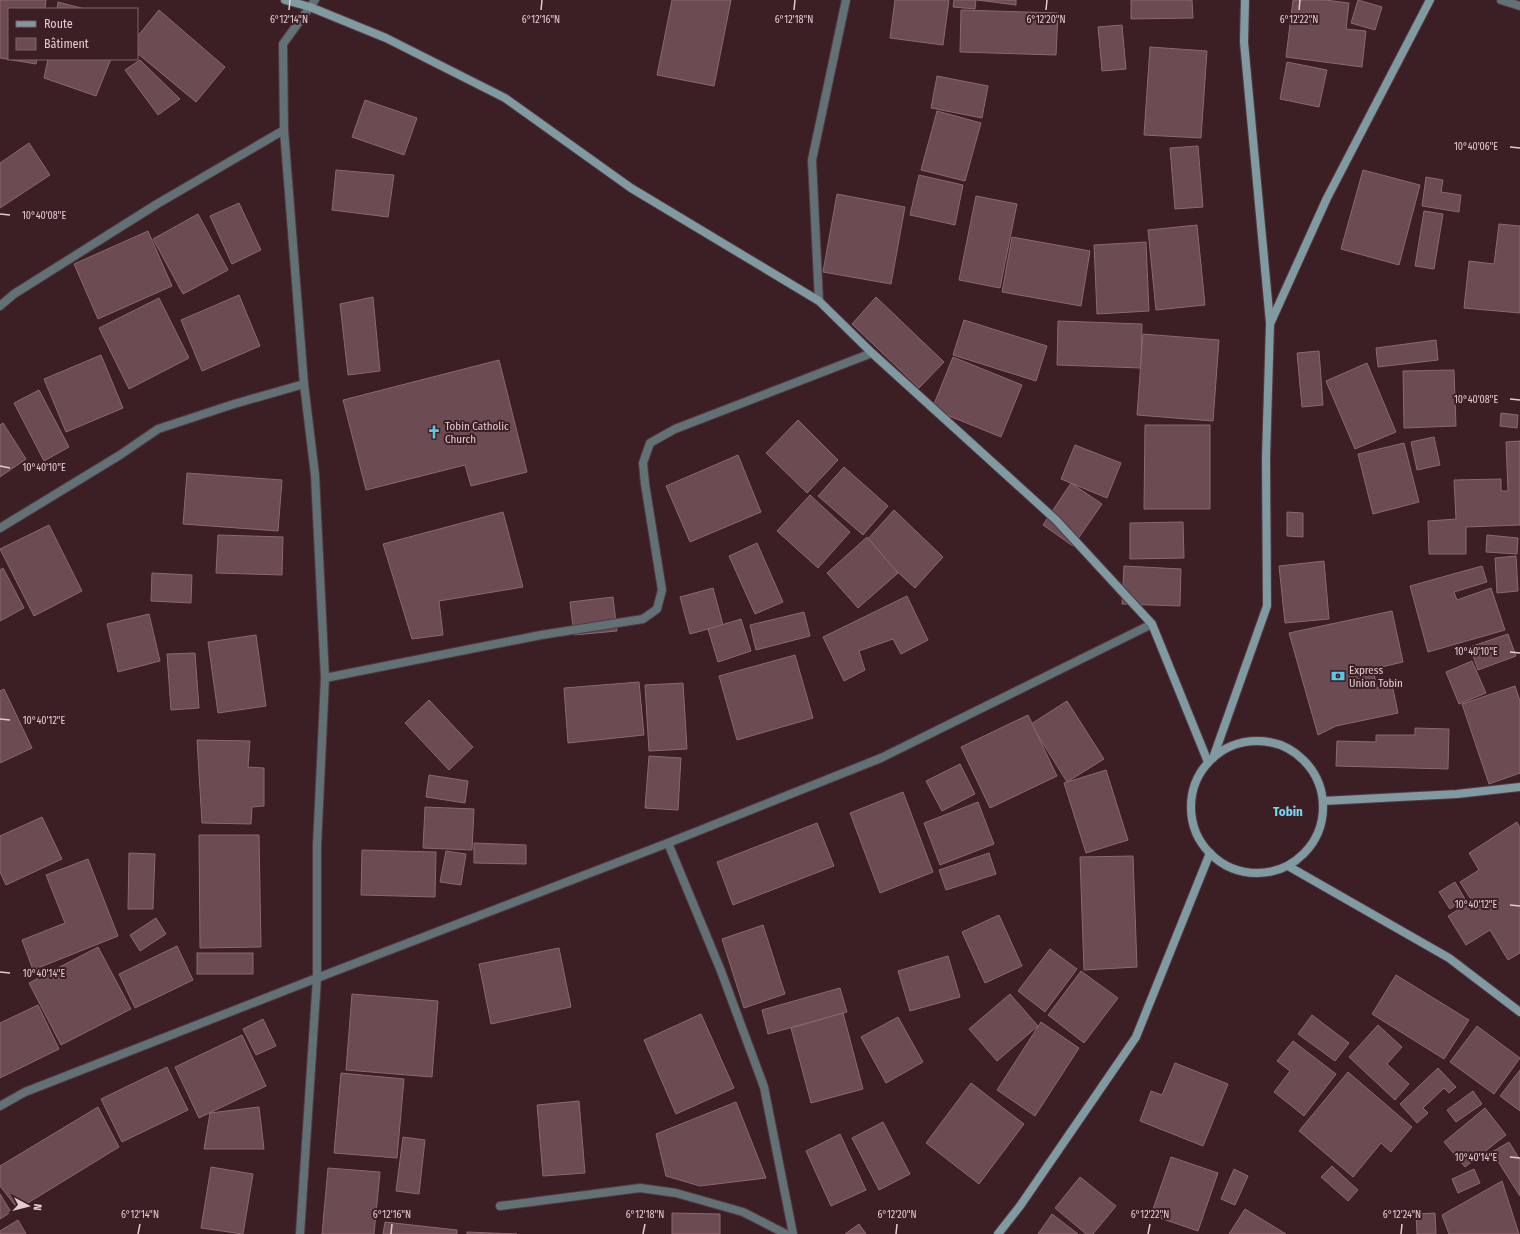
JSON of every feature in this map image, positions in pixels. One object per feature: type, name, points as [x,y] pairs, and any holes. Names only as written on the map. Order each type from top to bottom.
[{"type":"main road","points":[[285,0],[310,7],[386,38],[505,98],[632,188],[819,301],[872,353],[1056,520],[1152,624],[1210,760]]},
{"type":"main road","points":[[1210,760],[1245,742],[1282,745],[1311,767],[1323,801],[1322,820],[1316,839],[1304,855],[1288,866],[1268,873],[1247,873],[1227,866],[1210,853],[1198,835],[1194,825],[1191,808],[1193,792],[1199,776],[1210,760],[1267,606],[1266,458],[1270,324],[1244,42],[1245,0]]},
{"type":"main road","points":[[1270,324],[1327,198],[1430,0]]},
{"type":"main road","points":[[1323,801],[1457,794],[1520,787]]},
{"type":"main road","points":[[998,1234],[1020,1206],[1136,1037],[1210,853]]},
{"type":"main road","points":[[1288,866],[1449,958],[1520,1012]]},
{"type":"street","points":[[300,1234],[317,978],[317,846],[325,678],[315,475],[304,384],[284,130],[283,44],[315,0]]},
{"type":"street","points":[[819,301],[812,160],[846,0]]},
{"type":"street","points":[[1501,0],[1520,6]]},
{"type":"street","points":[[0,306],[14,294],[157,204],[284,130]]},
{"type":"street","points":[[325,678],[541,635],[643,619],[657,609],[662,590],[643,463],[650,443],[675,429],[872,353]]},
{"type":"street","points":[[0,528],[120,455],[158,429],[234,404],[304,384]]},
{"type":"street","points":[[0,1106],[25,1092],[668,843],[881,758],[1152,624]]},
{"type":"street","points":[[668,843],[721,971],[764,1087],[793,1234]]},
{"type":"street","points":[[500,1206],[640,1188],[676,1193],[743,1212],[786,1234]]},
{"type":"building","points":[[0,0],[46,0],[45,8],[8,8],[8,59],[0,58]]},
{"type":"building","points":[[672,0],[731,0],[714,86],[657,75]]},
{"type":"building","points":[[895,0],[949,0],[943,45],[890,38]]},
{"type":"building","points":[[954,0],[976,0],[975,9],[953,7]]},
{"type":"building","points":[[977,0],[1016,0],[1016,5]]},
{"type":"building","points":[[1131,0],[1192,0],[1193,18],[1131,19]]},
{"type":"building","points":[[1293,0],[1325,0],[1349,3],[1346,29],[1366,31],[1362,67],[1286,57]]},
{"type":"building","points":[[1358,0],[1382,7],[1375,30],[1351,23]]},
{"type":"building","points":[[58,2],[81,8],[57,8]]},
{"type":"building","points":[[159,10],[225,67],[196,102],[138,54],[138,36]]},
{"type":"building","points":[[961,10],[1058,13],[1056,55],[960,52]]},
{"type":"building","points":[[1122,25],[1126,69],[1102,71],[1098,27]]},
{"type":"building","points":[[1150,47],[1207,51],[1201,138],[1144,135]]},
{"type":"building","points":[[12,60],[37,60],[36,64]]},
{"type":"building","points":[[48,60],[111,60],[96,96],[44,78]]},
{"type":"building","points":[[140,60],[180,99],[158,115],[125,70]]},
{"type":"building","points":[[1287,62],[1327,70],[1319,107],[1280,99]]},
{"type":"building","points":[[937,76],[988,86],[982,118],[931,108]]},
{"type":"building","points":[[365,100],[417,118],[404,155],[352,137]]},
{"type":"building","points":[[937,111],[981,123],[965,181],[921,170]]},
{"type":"building","points":[[29,143],[50,175],[0,208],[0,163]]},
{"type":"building","points":[[1198,146],[1203,207],[1175,209],[1170,148]]},
{"type":"building","points":[[336,170],[394,175],[388,217],[332,210]]},
{"type":"building","points":[[1363,170],[1420,185],[1399,265],[1341,249]]},
{"type":"building","points":[[919,175],[963,185],[955,225],[910,215]]},
{"type":"building","points":[[1426,177],[1443,180],[1441,192],[1461,195],[1459,212],[1422,206]]},
{"type":"building","points":[[837,194],[905,207],[891,284],[823,272]]},
{"type":"building","points":[[976,196],[1017,204],[1000,288],[959,280]]},
{"type":"building","points":[[239,203],[261,250],[232,264],[210,216]]},
{"type":"building","points":[[1424,211],[1443,214],[1434,269],[1415,266]]},
{"type":"building","points":[[198,214],[228,270],[183,294],[153,239]]},
{"type":"building","points":[[1499,224],[1520,226],[1520,313],[1464,308],[1469,261],[1494,264]]},
{"type":"building","points":[[1197,225],[1205,305],[1156,310],[1148,230]]},
{"type":"building","points":[[148,231],[172,286],[98,319],[74,264]]},
{"type":"building","points":[[1012,237],[1090,251],[1081,306],[1002,292]]},
{"type":"building","points":[[1146,242],[1149,311],[1097,314],[1094,245]]},
{"type":"building","points":[[239,295],[260,346],[202,371],[181,320]]},
{"type":"building","points":[[373,297],[380,371],[348,375],[340,304]]},
{"type":"building","points":[[876,297],[944,362],[919,388],[852,324]]},
{"type":"building","points":[[159,298],[189,358],[129,389],[99,328]]},
{"type":"building","points":[[964,320],[1047,346],[1036,381],[953,355]]},
{"type":"building","points":[[1058,321],[1142,324],[1141,368],[1057,365]]},
{"type":"building","points":[[1143,334],[1219,340],[1213,421],[1137,415]]},
{"type":"building","points":[[1436,340],[1438,360],[1378,367],[1376,348]]},
{"type":"building","points":[[1319,351],[1323,405],[1302,407],[1297,353]]},
{"type":"building","points":[[101,355],[123,408],[66,432],[44,379]]},
{"type":"building","points":[[953,357],[1022,385],[1001,437],[932,409]]},
{"type":"building","name":"Tobin Catholic Church","points":[[499,360],[527,472],[471,486],[465,465],[366,490],[343,400]]},
{"type":"building","points":[[1367,363],[1396,432],[1355,449],[1326,381]]},
{"type":"building","points":[[1454,370],[1456,426],[1404,428],[1403,371]]},
{"type":"building","points":[[39,390],[69,447],[44,461],[14,403]]},
{"type":"building","points":[[1501,413],[1518,415],[1517,428],[1500,426]]},
{"type":"building","points":[[798,420],[838,460],[807,493],[766,453]]},
{"type":"building","points":[[3,423],[26,459],[0,477],[0,425]]},
{"type":"building","points":[[1145,425],[1210,425],[1210,509],[1144,509]]},
{"type":"building","points":[[1434,437],[1440,465],[1417,470],[1411,442]]},
{"type":"building","points":[[1520,441],[1520,525],[1466,527],[1466,554],[1429,554],[1428,521],[1456,519],[1454,480],[1501,479],[1501,491],[1508,491],[1506,442]]},
{"type":"building","points":[[1404,443],[1419,502],[1373,514],[1358,454]]},
{"type":"building","points":[[1075,445],[1121,463],[1107,498],[1061,479]]},
{"type":"building","points":[[738,455],[761,512],[690,542],[666,486]]},
{"type":"building","points":[[844,467],[888,506],[863,535],[818,496]]},
{"type":"building","points":[[187,473],[282,480],[278,531],[183,524]]},
{"type":"building","points":[[1071,483],[1102,504],[1073,546],[1043,525]]},
{"type":"building","points":[[810,495],[850,532],[818,568],[777,531]]},
{"type":"building","points":[[894,510],[943,557],[915,588],[865,542]]},
{"type":"building","points":[[503,512],[523,587],[439,601],[443,635],[412,639],[383,544]]},
{"type":"building","points":[[1287,512],[1303,513],[1303,537],[1287,536]]},
{"type":"building","points":[[1183,522],[1184,558],[1130,559],[1130,523]]},
{"type":"building","points":[[49,525],[82,591],[34,616],[0,549]]},
{"type":"building","points":[[218,535],[283,537],[282,575],[216,573]]},
{"type":"building","points":[[1487,535],[1518,538],[1517,554],[1486,552]]},
{"type":"building","points":[[867,537],[898,573],[858,608],[827,573]]},
{"type":"building","points":[[757,543],[783,602],[755,614],[729,556]]},
{"type":"building","points":[[1516,556],[1518,591],[1497,593],[1495,558]]},
{"type":"building","points":[[1324,561],[1329,619],[1285,623],[1279,566]]},
{"type":"building","points":[[1124,566],[1181,569],[1180,606],[1122,604]]},
{"type":"building","points":[[1482,566],[1487,582],[1454,592],[1457,600],[1491,588],[1505,630],[1428,652],[1410,586]]},
{"type":"building","points":[[3,568],[24,608],[0,621],[0,570]]},
{"type":"building","points":[[152,573],[192,575],[191,603],[151,601]]},
{"type":"building","points":[[713,588],[723,625],[690,634],[680,597]]},
{"type":"building","points":[[907,596],[928,640],[901,654],[893,639],[859,651],[865,670],[844,681],[823,637]]},
{"type":"building","points":[[613,597],[617,631],[574,635],[570,602]]},
{"type":"building","name":"Express Union Tobin","points":[[1392,611],[1403,662],[1373,669],[1377,688],[1392,684],[1398,713],[1336,726],[1318,735],[1289,633]]},
{"type":"building","points":[[804,612],[810,636],[756,650],[750,625]]},
{"type":"building","points":[[149,614],[160,661],[118,672],[107,624]]},
{"type":"building","points":[[741,619],[751,651],[718,662],[708,629]]},
{"type":"building","points":[[1508,634],[1516,656],[1478,670],[1470,647]]},
{"type":"building","points":[[256,635],[266,706],[218,713],[208,642]]},
{"type":"building","points":[[195,653],[199,708],[171,710],[167,654]]},
{"type":"building","points":[[795,655],[813,718],[737,740],[719,676]]},
{"type":"building","points":[[1472,661],[1486,693],[1459,704],[1446,672]]},
{"type":"building","points":[[639,682],[644,735],[568,743],[564,688]]},
{"type":"building","points":[[683,683],[687,749],[649,751],[645,685]]},
{"type":"building","points":[[1515,686],[1520,701],[1520,773],[1489,784],[1462,704]]},
{"type":"building","points":[[4,689],[32,748],[0,763],[0,691]]},
{"type":"building","points":[[429,700],[473,747],[449,770],[405,723]]},
{"type":"building","points":[[1067,701],[1104,759],[1067,782],[1031,724]]},
{"type":"building","points":[[1028,715],[1057,776],[990,808],[961,747]]},
{"type":"building","points":[[1415,728],[1449,729],[1448,769],[1336,766],[1337,741],[1376,742],[1376,735],[1415,735]]},
{"type":"building","points":[[197,740],[250,741],[248,767],[264,768],[264,806],[252,807],[251,824],[202,823]]},
{"type":"building","points":[[649,756],[681,758],[678,810],[645,808]]},
{"type":"building","points":[[960,764],[975,794],[942,811],[926,781]]},
{"type":"building","points":[[1106,770],[1128,840],[1086,853],[1064,783]]},
{"type":"building","points":[[429,775],[468,781],[465,803],[426,797]]},
{"type":"building","points":[[903,792],[933,872],[880,893],[850,813]]},
{"type":"building","points":[[978,802],[994,844],[940,865],[924,823]]},
{"type":"building","points":[[425,807],[474,809],[472,850],[423,848]]},
{"type":"building","points":[[42,817],[62,859],[6,885],[0,872],[0,836]]},
{"type":"building","points":[[1517,822],[1520,828],[1520,953],[1508,960],[1490,930],[1466,945],[1448,916],[1472,901],[1460,882],[1479,870],[1469,853]]},
{"type":"building","points":[[817,823],[834,866],[733,905],[717,862]]},
{"type":"building","points":[[199,835],[259,835],[261,947],[200,948]]},
{"type":"building","points":[[474,843],[526,845],[526,864],[474,863]]},
{"type":"building","points":[[362,850],[436,852],[435,897],[361,895]]},
{"type":"building","points":[[446,851],[466,854],[461,885],[440,882]]},
{"type":"building","points":[[129,853],[155,854],[153,909],[128,909]]},
{"type":"building","points":[[989,853],[996,874],[946,890],[939,870]]},
{"type":"building","points":[[1133,856],[1137,967],[1084,970],[1080,857]]},
{"type":"building","points":[[88,859],[118,936],[33,970],[22,940],[65,923],[46,875]]},
{"type":"building","points":[[1455,882],[1465,899],[1450,909],[1439,892]]},
{"type":"building","points":[[999,915],[1022,966],[985,983],[962,932]]},
{"type":"building","points":[[156,918],[166,934],[140,951],[130,935]]},
{"type":"building","points":[[763,925],[785,994],[744,1008],[722,939]]},
{"type":"building","points":[[177,946],[193,980],[135,1008],[119,974]]},
{"type":"building","points":[[98,947],[131,1009],[61,1045],[29,983]]},
{"type":"building","points":[[559,948],[571,1007],[491,1024],[479,964]]},
{"type":"building","points":[[1050,949],[1077,969],[1045,1012],[1018,991]]},
{"type":"building","points":[[197,953],[253,953],[253,974],[197,974]]},
{"type":"building","points":[[948,956],[960,997],[910,1011],[898,971]]},
{"type":"building","points":[[1081,971],[1118,998],[1084,1043],[1048,1015]]},
{"type":"building","points":[[1396,975],[1469,1020],[1444,1059],[1372,1014]]},
{"type":"building","points":[[840,988],[847,1012],[768,1034],[762,1010]]},
{"type":"building","points":[[352,994],[438,1001],[432,1077],[346,1070]]},
{"type":"building","points":[[1010,994],[1038,1026],[997,1061],[969,1029]]},
{"type":"building","points":[[38,1005],[59,1049],[0,1078],[0,1023]]},
{"type":"building","points":[[843,1013],[863,1089],[811,1103],[791,1028]]},
{"type":"building","points":[[701,1014],[734,1088],[676,1114],[644,1040]]},
{"type":"building","points":[[1312,1015],[1349,1043],[1335,1061],[1298,1034]]},
{"type":"building","points":[[898,1017],[923,1062],[886,1083],[861,1037]]},
{"type":"building","points":[[263,1019],[276,1046],[256,1055],[243,1029]]},
{"type":"building","points":[[1041,1022],[1079,1048],[1035,1116],[997,1090]]},
{"type":"building","points":[[1378,1025],[1402,1047],[1387,1064],[1409,1084],[1395,1100],[1349,1057]]},
{"type":"building","points":[[1477,1026],[1520,1058],[1494,1094],[1450,1062]]},
{"type":"building","points":[[242,1035],[266,1086],[199,1118],[175,1067]]},
{"type":"building","points":[[1293,1041],[1336,1074],[1304,1116],[1274,1092],[1290,1071],[1277,1061]]},
{"type":"building","points":[[1175,1063],[1228,1084],[1203,1146],[1140,1121],[1151,1091],[1162,1095]]},
{"type":"building","points":[[167,1067],[188,1110],[122,1142],[101,1099]]},
{"type":"building","points":[[1438,1068],[1456,1087],[1449,1093],[1444,1088],[1423,1108],[1428,1113],[1417,1123],[1400,1104]]},
{"type":"building","points":[[1520,1070],[1520,1111],[1500,1096]]},
{"type":"building","points":[[1348,1072],[1412,1127],[1391,1152],[1381,1143],[1353,1177],[1299,1131]]},
{"type":"building","points":[[341,1073],[404,1079],[397,1158],[334,1153]]},
{"type":"building","points":[[971,1083],[1024,1124],[979,1184],[926,1143]]},
{"type":"building","points":[[1473,1091],[1482,1104],[1456,1122],[1447,1110]]},
{"type":"building","points":[[579,1101],[585,1173],[543,1176],[537,1105]]},
{"type":"building","points":[[736,1102],[766,1178],[700,1186],[666,1176],[656,1134]]},
{"type":"building","points":[[98,1107],[119,1147],[18,1209],[0,1186],[0,1166]]},
{"type":"building","points":[[259,1107],[264,1149],[204,1149],[210,1113]]},
{"type":"building","points":[[1485,1108],[1506,1135],[1465,1167],[1444,1142]]},
{"type":"building","points":[[883,1122],[910,1174],[879,1190],[852,1138]]},
{"type":"building","points":[[840,1134],[866,1190],[831,1206],[806,1151]]},
{"type":"building","points":[[403,1137],[425,1140],[419,1194],[396,1191]]},
{"type":"building","points":[[1509,1142],[1520,1160],[1520,1196],[1492,1152]]},
{"type":"building","points":[[1171,1157],[1218,1173],[1198,1231],[1151,1215]]},
{"type":"building","points":[[1332,1166],[1358,1190],[1348,1201],[1321,1177]]},
{"type":"building","points":[[211,1167],[253,1174],[243,1234],[201,1228]]},
{"type":"building","points":[[328,1168],[380,1172],[374,1234],[322,1234]]},
{"type":"building","points":[[1234,1169],[1248,1176],[1235,1205],[1221,1199]]},
{"type":"building","points":[[1474,1169],[1480,1183],[1458,1193],[1452,1179]]},
{"type":"building","points":[[1080,1177],[1116,1206],[1093,1234],[1086,1234],[1055,1208]]},
{"type":"building","points":[[1502,1181],[1519,1234],[1449,1234],[1442,1215]]},
{"type":"building","points":[[0,1194],[11,1212],[0,1219]]},
{"type":"building","points":[[1245,1209],[1286,1234],[1229,1234]]},
{"type":"building","points":[[672,1213],[720,1214],[720,1234],[672,1234]]},
{"type":"building","points":[[1435,1213],[1436,1234],[1417,1234],[1416,1214]]},
{"type":"building","points":[[1052,1214],[1078,1234],[1038,1234]]},
{"type":"building","points":[[18,1220],[26,1234],[0,1234],[0,1231]]},
{"type":"building","points":[[385,1222],[457,1230],[457,1234],[383,1234]]},
{"type":"building","points":[[859,1224],[866,1234],[845,1234]]},
{"type":"building","points":[[467,1232],[517,1234],[467,1234]]},
{"type":"place","name":"Tobin Catholic Church","points":[[434,432]]},
{"type":"place","name":"Express Union Tobin","points":[[1338,676]]},
{"type":"district","name":"Tobin","points":[[1288,811]]}]
